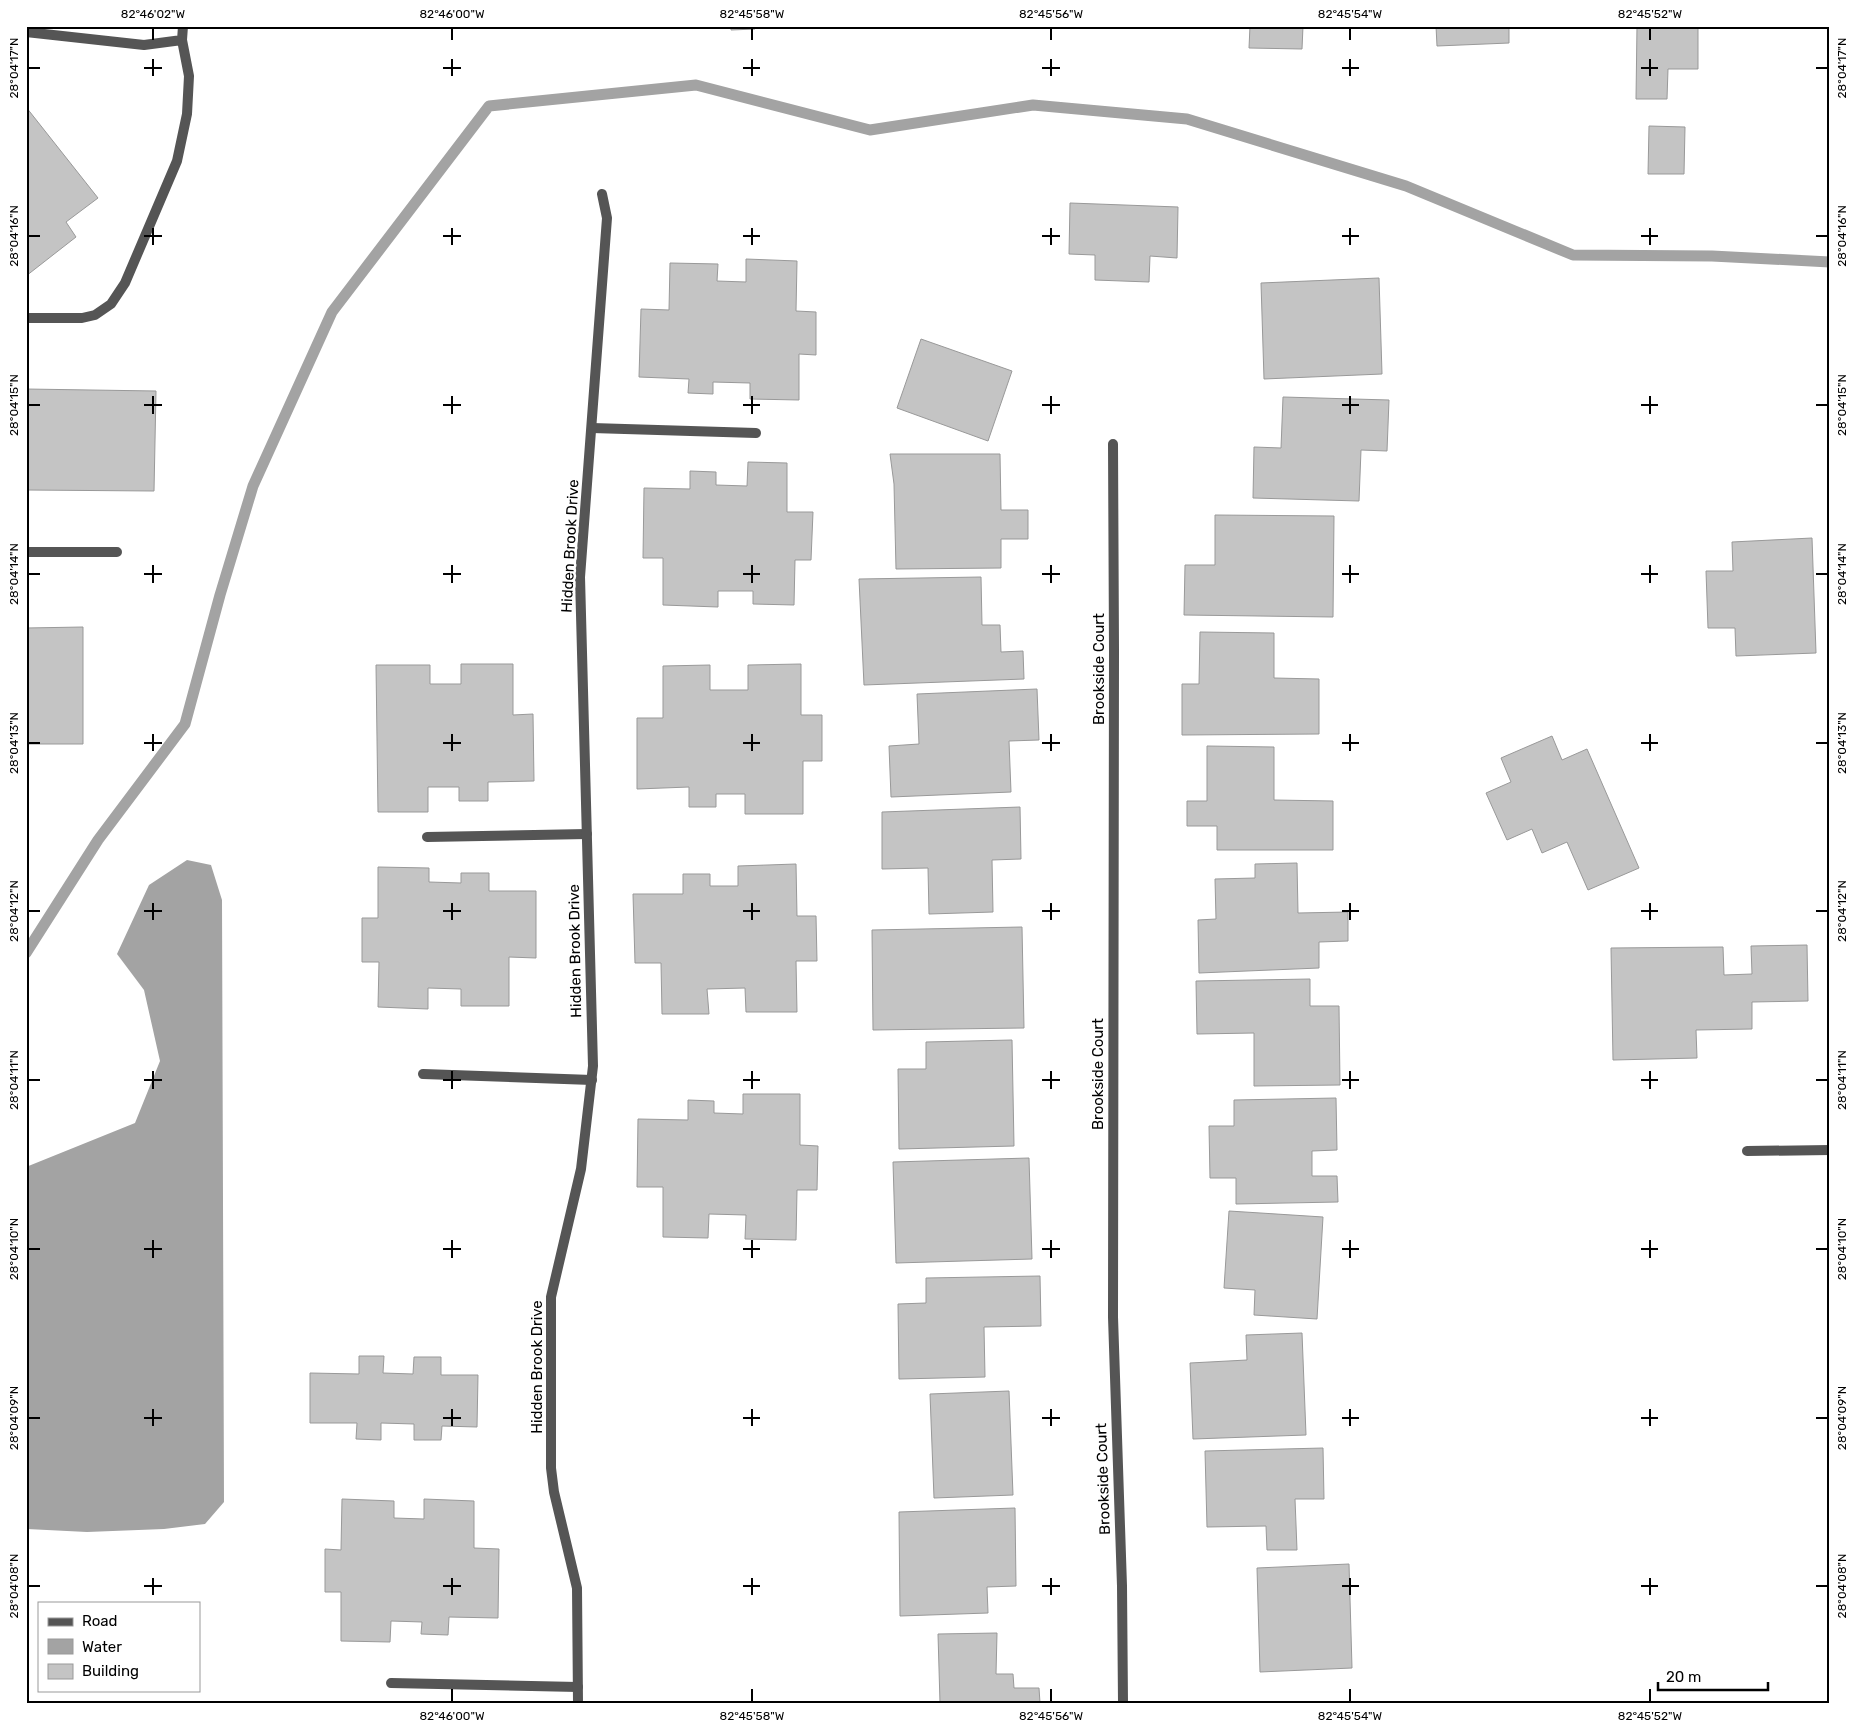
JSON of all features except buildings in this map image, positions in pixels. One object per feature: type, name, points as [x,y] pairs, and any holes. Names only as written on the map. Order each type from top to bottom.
[{"type":"street","points":[[26,318],[82,318],[95,315],[111,304],[125,283],[177,160],[188,114],[189,76],[182,40],[184,26]]},
{"type":"street","points":[[26,32],[144,45],[182,40]]},
{"type":"street","name":"Hidden Brook Drive","points":[[578,1703],[576,1588],[554,1492],[551,1468],[551,1296],[581,1169],[593,1066],[580,577],[607,218],[602,194]]},
{"type":"street","points":[[592,428],[756,433]]},
{"type":"street","name":"Brookside Court","points":[[1113,444],[1113,1317],[1122,1586],[1123,1703]]},
{"type":"street","points":[[26,552],[118,552]]},
{"type":"street","points":[[427,837],[587,834]]},
{"type":"street","points":[[423,1074],[592,1080]]},
{"type":"street","points":[[1748,1151],[1830,1150]]},
{"type":"street","points":[[391,1683],[578,1687]]},
{"type":"water","points":[[187,860],[211,865],[222,900],[224,1502],[205,1524],[164,1529],[87,1532],[27,1529],[26,1167],[135,1123],[160,1061],[144,990],[117,954],[149,885]]},
{"type":"waterway","points":[[26,953],[98,840],[185,724],[220,595],[253,486],[332,312],[489,106],[696,85],[870,130],[1033,105],[1187,119],[1406,186],[1573,255],[1712,256],[1830,262]]}]
